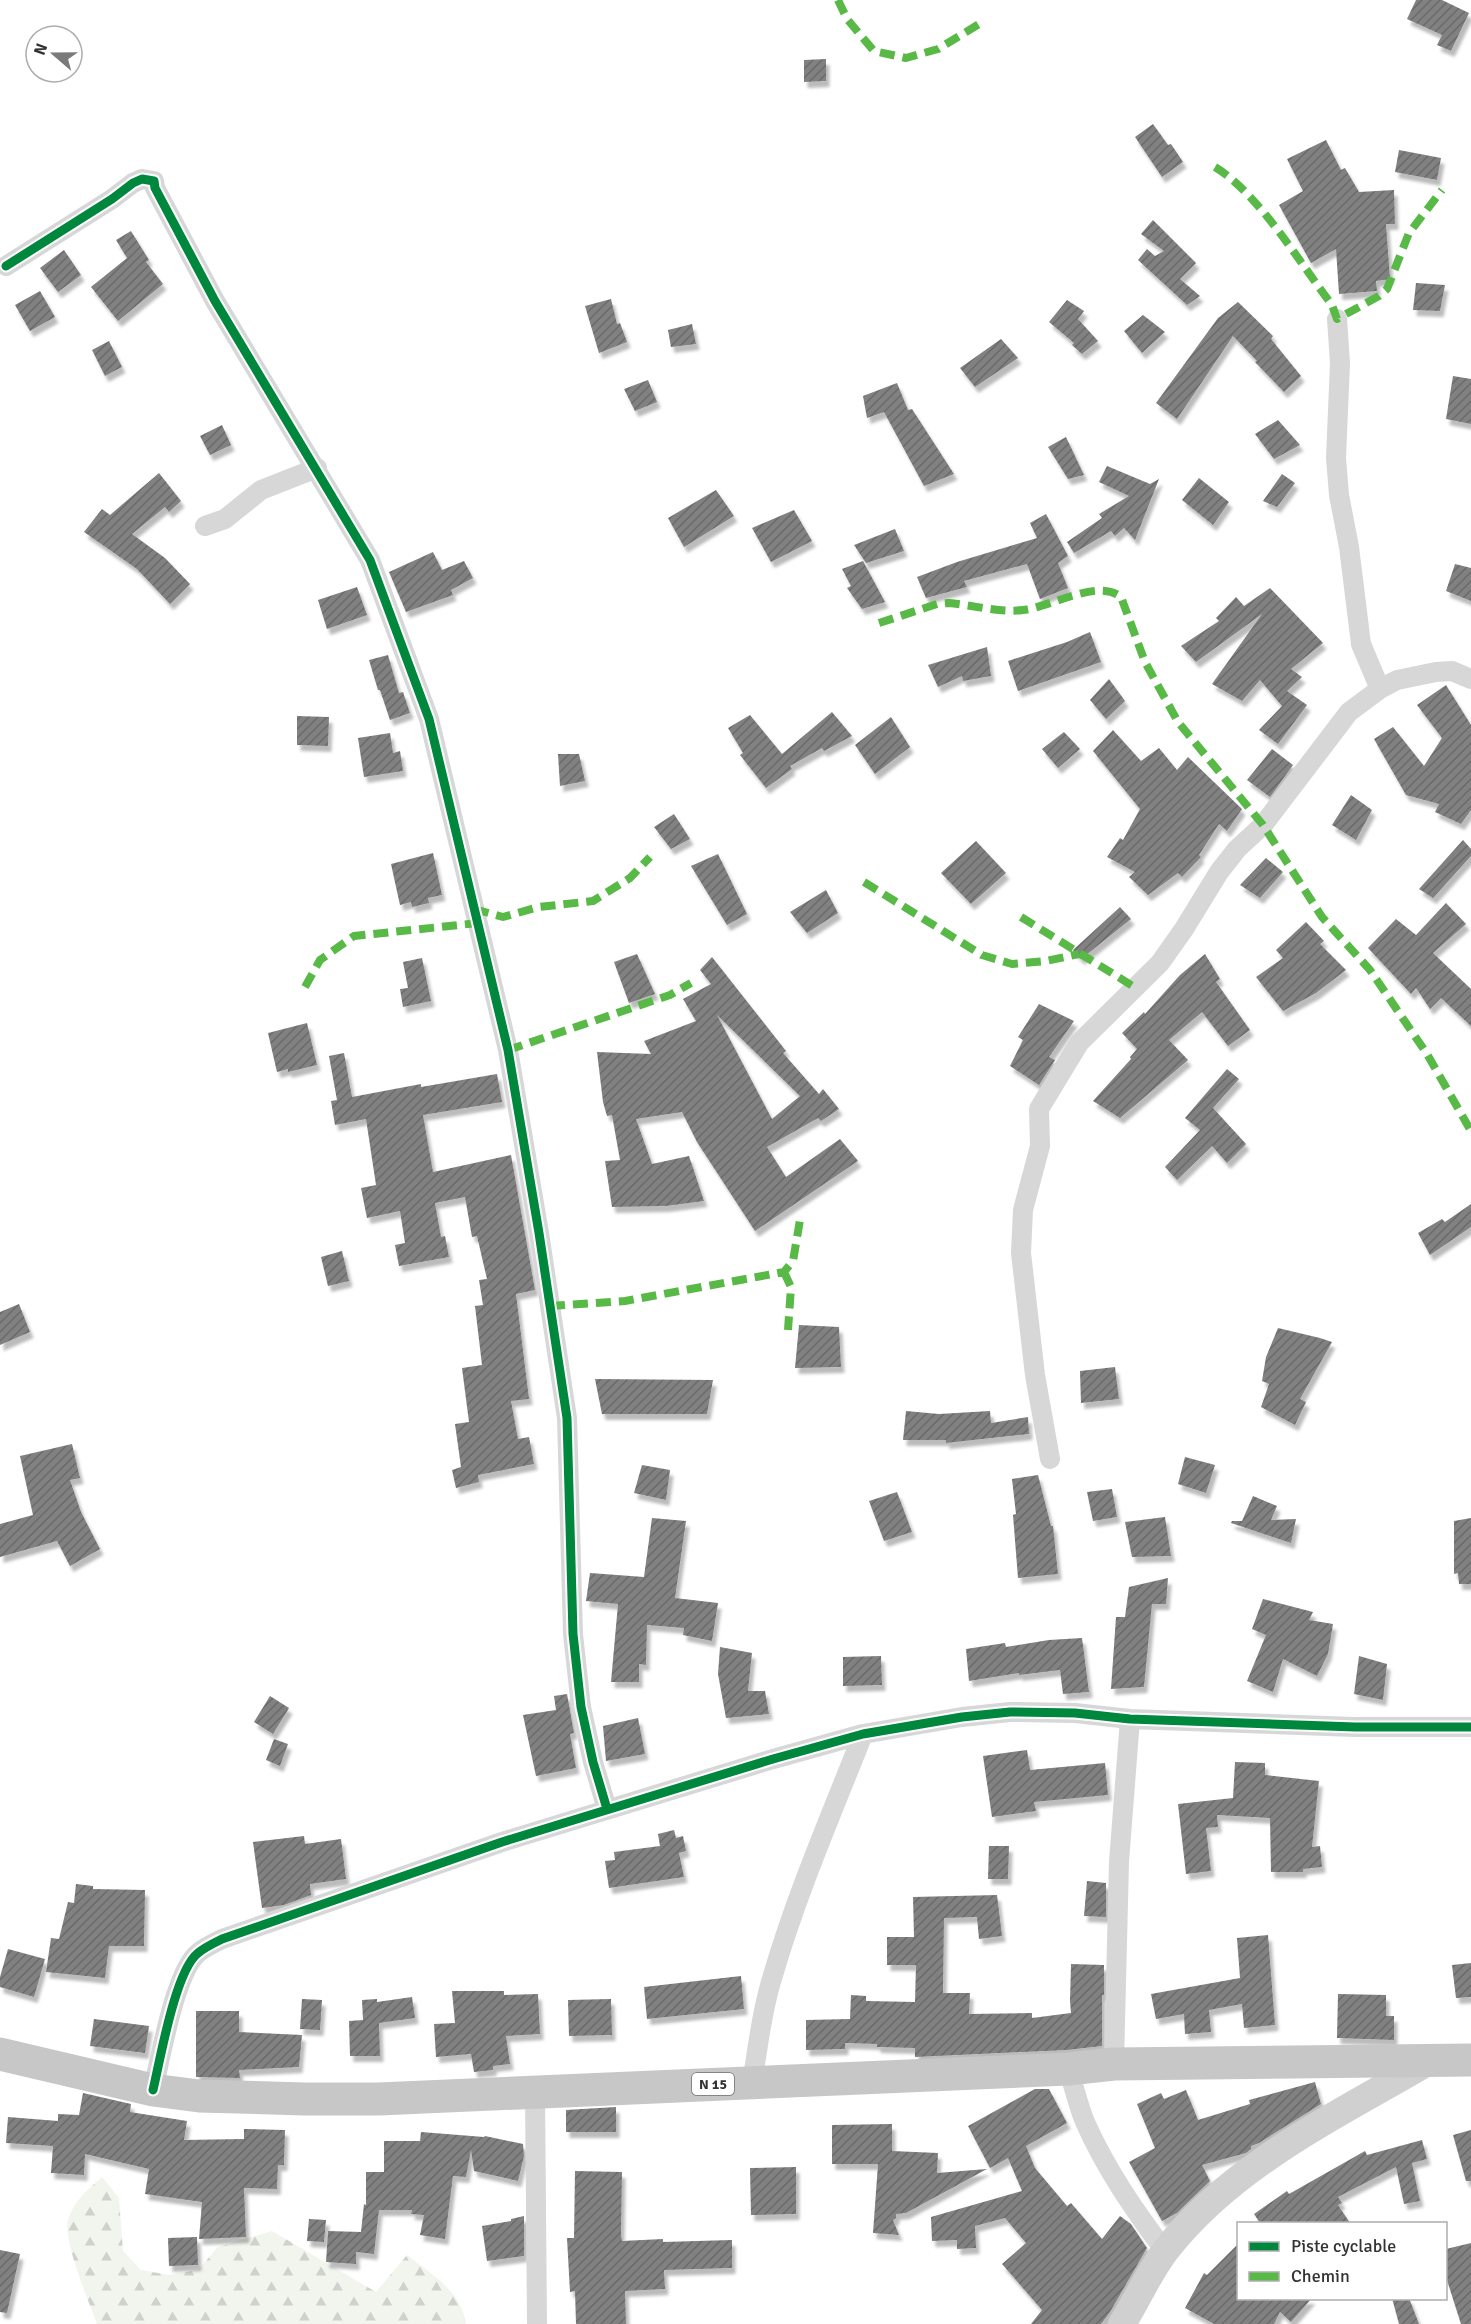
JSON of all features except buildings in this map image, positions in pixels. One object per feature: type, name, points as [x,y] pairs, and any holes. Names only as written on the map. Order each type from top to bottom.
[{"type":"highway","name":"N 15","points":[[0,2054],[153,2090],[199,2096],[379,2099],[1068,2069],[1114,2064],[1471,2060]]},
{"type":"main road","points":[[1122,2324],[1165,2251],[1204,2206],[1266,2157],[1431,2060]]},
{"type":"street","points":[[6,266],[112,199],[132,183],[142,179],[154,181],[155,188],[215,301],[370,560],[429,719],[508,1050],[567,1418],[573,1634],[581,1707],[593,1762],[607,1809]]},
{"type":"street","points":[[1337,320],[1340,363],[1336,458],[1339,495],[1349,548],[1360,644],[1380,688]]},
{"type":"street","points":[[205,526],[225,519],[261,490],[317,468]]},
{"type":"street","points":[[1050,1459],[1035,1375],[1021,1253],[1023,1210],[1040,1146],[1039,1109],[1079,1043],[1160,963],[1225,864],[1263,825],[1349,712],[1380,688],[1397,680],[1452,671],[1471,679]]},
{"type":"street","points":[[153,2090],[183,1976],[196,1954],[222,1939],[502,1842],[863,1734],[962,1717],[1010,1712],[1075,1713],[1130,1719],[1355,1727],[1471,1727]]},
{"type":"street","points":[[1114,2064],[1119,1862],[1130,1719]]},
{"type":"street","points":[[752,2083],[762,2016],[772,1975],[808,1874],[863,1734]]},
{"type":"street","points":[[1068,2069],[1085,2121],[1111,2174],[1165,2251]]},
{"type":"street","points":[[535,2091],[537,2324]]},
{"type":"green space","points":[[102,2177],[119,2198],[123,2251],[141,2270],[169,2275],[198,2270],[218,2247],[272,2231],[376,2292],[407,2255],[452,2292],[463,2312],[466,2324],[97,2324],[78,2272],[67,2230],[73,2208]]},
{"type":"marked path","points":[[838,0],[847,19],[874,51],[906,58],[938,49],[984,21]]},
{"type":"marked path","points":[[1215,167],[1231,179],[1262,211],[1332,305],[1337,319],[1379,296],[1387,289],[1409,233],[1442,190]]},
{"type":"marked path","points":[[879,623],[937,604],[949,603],[1014,611],[1034,608],[1087,592],[1111,592],[1121,597],[1145,662],[1178,722],[1263,825],[1322,917],[1370,970],[1427,1054],[1471,1131]]},
{"type":"marked path","points":[[474,909],[503,917],[539,907],[593,901],[630,878],[650,857]]},
{"type":"marked path","points":[[864,882],[982,955],[1012,964],[1046,961],[1079,954]]},
{"type":"marked path","points":[[1021,917],[1136,988]]},
{"type":"marked path","points":[[305,987],[320,960],[354,936],[478,923]]},
{"type":"marked path","points":[[508,1050],[670,995],[691,983]]},
{"type":"marked path","points":[[550,1306],[625,1301],[784,1272],[793,1261],[801,1214]]},
{"type":"marked path","points":[[784,1272],[791,1287],[788,1330]]},
{"type":"cycle path","points":[[6,266],[112,199],[133,183],[142,179],[154,181],[155,188],[215,301],[370,560],[429,719],[508,1050],[567,1418],[573,1634],[581,1707],[593,1762],[607,1809]]},
{"type":"cycle path","points":[[153,2090],[170,2017],[182,1978],[198,1953],[216,1942],[502,1842],[773,1759],[863,1734],[962,1717],[1010,1712],[1075,1713],[1130,1719],[1355,1727],[1471,1727]]}]
